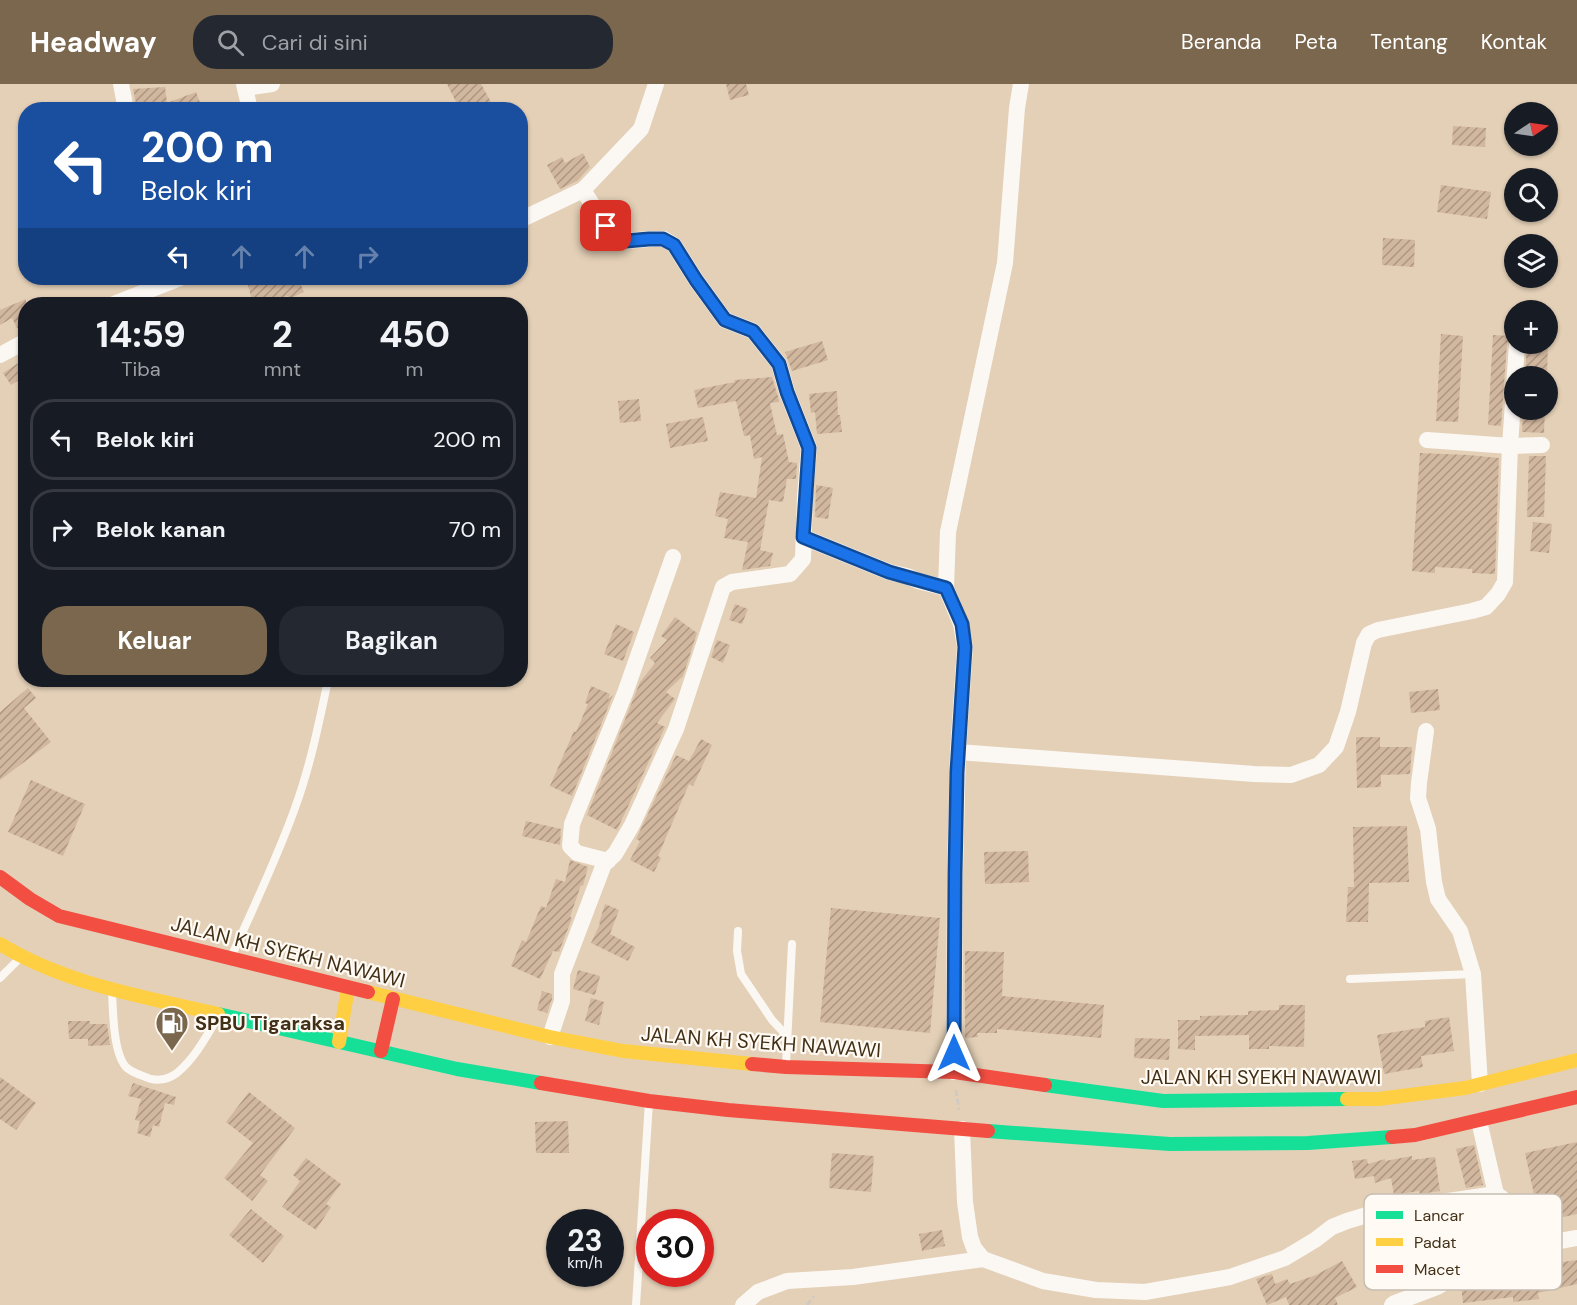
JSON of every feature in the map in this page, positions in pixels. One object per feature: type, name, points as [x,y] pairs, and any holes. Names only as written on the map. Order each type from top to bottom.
[{"type":"main road","name":"JALAN KH SYEKH NAWAWI","points":[[0,877],[30,899],[59,916],[550,1037],[623,1051],[786,1067],[954,1072],[1163,1101],[1378,1099],[1465,1088],[1577,1060]]},
{"type":"main road","points":[[0,944],[21,957],[47,968],[112,990],[339,1042],[458,1069],[649,1101],[728,1110],[1170,1144],[1308,1143],[1414,1135],[1577,1097]]},
{"type":"main road","points":[[339,1042],[348,988]]},
{"type":"main road","points":[[381,1051],[393,999]]},
{"type":"street","points":[[122,84],[125,102]]},
{"type":"street","points":[[248,102],[244,86],[272,84]]},
{"type":"street","points":[[528,216],[584,189],[641,129],[656,84]]},
{"type":"street","points":[[954,1072],[958,752],[965,647],[962,624],[946,588],[948,532],[1005,263],[1017,108],[1021,84]]},
{"type":"street","points":[[550,1037],[562,1001],[562,974],[604,864],[615,854],[632,825],[676,729],[723,586],[732,582],[790,574],[803,560],[809,448],[787,392],[779,364],[753,331],[725,320],[674,245],[663,239],[626,241],[606,226],[584,189]]},
{"type":"street","points":[[132,297],[162,285]]},
{"type":"street","points":[[0,355],[18,345]]},
{"type":"street","points":[[958,752],[1254,774],[1291,775],[1319,765],[1336,747],[1348,712],[1364,643],[1369,634],[1378,630],[1486,607],[1504,582],[1516,354]]},
{"type":"street","points":[[1427,440],[1510,446],[1542,445]]},
{"type":"street","points":[[803,537],[889,572],[946,588]]},
{"type":"street","points":[[608,861],[577,853],[570,846],[572,824],[625,693],[673,557]]},
{"type":"street","points":[[1426,731],[1418,798],[1428,829],[1438,899],[1460,932],[1473,974],[1480,1084]]},
{"type":"street","points":[[1479,1121],[1496,1194]]},
{"type":"street","points":[[962,1129],[964,1202],[970,1237],[982,1259]]},
{"type":"street","points":[[743,1305],[758,1292],[787,1281],[853,1277],[982,1259],[1043,1281],[1096,1290],[1145,1292],[1230,1277],[1285,1258],[1332,1227],[1364,1216]]},
{"type":"street","points":[[1562,1240],[1577,1238]]},
{"type":"street","points":[[1392,1305],[1429,1290]]},
{"type":"lane","points":[[231,958],[295,807],[316,737],[327,687]]},
{"type":"lane","points":[[738,931],[736,951],[741,974],[772,1020],[787,1036]]},
{"type":"lane","points":[[786,1067],[792,944]]},
{"type":"lane","points":[[0,978],[21,957]]},
{"type":"lane","points":[[1350,979],[1473,974]]},
{"type":"lane","points":[[112,990],[118,1052],[122,1062],[128,1069],[154,1081],[170,1077],[184,1065],[203,1043],[220,1014]]},
{"type":"lane","points":[[636,1305],[649,1101]]},
{"type":"path","points":[[954,1072],[962,1129]]},
{"type":"building","points":[[447,84],[481,84],[491,102],[456,102]]},
{"type":"building","points":[[726,84],[746,84],[749,95],[730,100]]},
{"type":"building","points":[[165,87],[167,102],[136,102],[133,89]]},
{"type":"building","points":[[196,92],[200,102],[170,102]]},
{"type":"building","points":[[1453,126],[1486,128],[1485,147],[1452,145]]},
{"type":"building","points":[[583,153],[590,167],[577,181],[560,189],[547,165],[562,157],[565,163]]},
{"type":"building","points":[[1441,185],[1491,192],[1487,219],[1437,212]]},
{"type":"building","points":[[1383,238],[1415,240],[1414,267],[1382,265]]},
{"type":"building","points":[[248,285],[301,285],[304,292],[293,297],[251,297]]},
{"type":"building","points":[[18,302],[18,328],[12,318],[0,325],[0,310]]},
{"type":"building","points":[[1441,334],[1463,336],[1458,422],[1436,421]]},
{"type":"building","points":[[1493,335],[1504,336],[1504,354],[1506,354],[1501,426],[1488,425]]},
{"type":"building","points":[[822,341],[828,360],[792,371],[785,352]]},
{"type":"building","points":[[1526,354],[1548,354],[1547,366],[1526,366]]},
{"type":"building","points":[[18,363],[18,381],[11,385],[3,373]]},
{"type":"building","points":[[772,377],[779,400],[779,402],[770,403],[777,435],[783,434],[789,462],[797,463],[796,479],[787,479],[783,502],[769,500],[760,550],[773,553],[770,566],[742,570],[748,542],[724,538],[728,519],[715,516],[720,492],[756,498],[762,457],[754,459],[750,435],[744,436],[736,401],[698,408],[694,390],[735,382],[734,380]]},
{"type":"building","points":[[837,391],[838,415],[840,415],[842,432],[817,434],[815,412],[811,413],[809,394]]},
{"type":"building","points":[[639,399],[641,421],[620,423],[618,401]]},
{"type":"building","points":[[703,417],[708,441],[670,448],[666,424]]},
{"type":"building","points":[[1523,420],[1545,420],[1544,433],[1522,432]]},
{"type":"building","points":[[1420,453],[1499,458],[1495,574],[1472,573],[1472,569],[1435,567],[1435,573],[1412,571]]},
{"type":"building","points":[[1529,456],[1546,456],[1544,517],[1527,517]]},
{"type":"building","points":[[816,485],[833,488],[828,519],[815,517]]},
{"type":"building","points":[[1533,522],[1552,524],[1549,553],[1530,551]]},
{"type":"building","points":[[735,604],[748,609],[742,624],[729,620]]},
{"type":"building","points":[[675,617],[697,633],[683,676],[666,692],[675,699],[657,723],[665,727],[617,830],[587,815],[640,682],[655,663],[650,658],[667,640],[661,636]]},
{"type":"building","points":[[616,624],[634,632],[623,661],[604,654]]},
{"type":"building","points":[[717,640],[730,645],[723,663],[711,657]]},
{"type":"building","points":[[591,686],[610,694],[608,700],[613,695],[572,796],[550,786],[588,704],[585,703]]},
{"type":"building","points":[[28,688],[36,698],[24,708],[51,742],[0,780],[0,712]]},
{"type":"building","points":[[1438,689],[1440,710],[1411,713],[1409,692]]},
{"type":"building","points":[[1356,737],[1380,737],[1380,747],[1412,747],[1410,774],[1381,775],[1381,787],[1357,788]]},
{"type":"building","points":[[701,739],[712,745],[693,786],[689,784],[658,856],[661,858],[654,872],[630,860],[640,841],[636,839],[676,755],[689,761]]},
{"type":"building","points":[[31,780],[85,804],[63,856],[8,832]]},
{"type":"building","points":[[526,821],[561,829],[560,845],[522,836]]},
{"type":"building","points":[[1407,826],[1409,882],[1369,883],[1368,922],[1346,922],[1348,887],[1354,887],[1353,827]]},
{"type":"building","points":[[1028,851],[1029,882],[985,884],[984,852]]},
{"type":"building","points":[[570,860],[588,867],[559,952],[553,951],[540,979],[511,966],[522,940],[526,942],[541,906],[546,908],[556,879],[565,882]]},
{"type":"building","points":[[605,904],[619,910],[610,934],[635,947],[628,961],[591,943],[600,924]]},
{"type":"building","points":[[831,908],[940,918],[930,1033],[820,1022]]},
{"type":"building","points":[[965,951],[1004,952],[1002,996],[1104,1005],[1101,1038],[997,1029],[997,1033],[977,1033],[978,1037],[965,1038]]},
{"type":"building","points":[[578,970],[600,976],[595,995],[573,989]]},
{"type":"building","points":[[542,991],[552,994],[547,1013],[537,1010]]},
{"type":"building","points":[[591,998],[604,1002],[599,1025],[585,1021]]},
{"type":"building","points":[[1279,1005],[1305,1005],[1304,1047],[1269,1046],[1269,1049],[1249,1049],[1249,1035],[1195,1036],[1195,1050],[1178,1049],[1178,1020],[1200,1020],[1200,1016],[1248,1015],[1248,1011],[1279,1010]]},
{"type":"building","points":[[1449,1017],[1454,1051],[1421,1056],[1423,1067],[1384,1074],[1377,1035],[1425,1027],[1425,1021]]},
{"type":"building","points":[[68,1021],[107,1024],[110,1045],[88,1046],[88,1039],[69,1039]]},
{"type":"building","points":[[1135,1038],[1170,1039],[1169,1060],[1134,1058]]},
{"type":"building","points":[[0,1077],[36,1103],[16,1130],[0,1119]]},
{"type":"building","points":[[133,1083],[176,1097],[174,1105],[165,1103],[159,1127],[153,1125],[150,1137],[137,1133],[140,1121],[135,1120],[141,1099],[128,1096]]},
{"type":"building","points":[[249,1092],[295,1128],[260,1175],[268,1181],[252,1201],[224,1178],[253,1143],[226,1122]]},
{"type":"building","points":[[568,1121],[569,1153],[536,1153],[535,1122]]},
{"type":"building","points":[[1577,1142],[1577,1214],[1562,1217],[1562,1194],[1534,1194],[1525,1153]]},
{"type":"building","points":[[1474,1145],[1483,1185],[1466,1188],[1456,1149]]},
{"type":"building","points":[[832,1153],[874,1156],[871,1192],[829,1188]]},
{"type":"building","points":[[1412,1156],[1412,1160],[1435,1157],[1440,1191],[1394,1194],[1391,1178],[1375,1183],[1374,1176],[1355,1179],[1352,1161],[1367,1159],[1368,1164],[1385,1159],[1385,1161]]},
{"type":"building","points":[[306,1158],[341,1184],[326,1204],[331,1207],[316,1230],[282,1207],[300,1181],[293,1175]]},
{"type":"building","points":[[251,1209],[284,1236],[263,1263],[229,1235]]},
{"type":"building","points":[[942,1230],[945,1246],[922,1251],[919,1234]]},
{"type":"building","points":[[1577,1260],[1577,1284],[1562,1287],[1562,1262]]},
{"type":"building","points":[[1342,1261],[1357,1287],[1335,1298],[1338,1305],[1289,1305],[1286,1297],[1267,1305],[1256,1279],[1272,1274],[1275,1284],[1287,1279],[1290,1284],[1316,1275]]},
{"type":"building","points":[[1461,1290],[1551,1290],[1538,1293],[1539,1299],[1513,1302],[1513,1297],[1463,1303]]},
{"type":"traffic: fast","points":[[218,1014],[457,1069],[541,1083]]},
{"type":"traffic: fast","points":[[1045,1085],[1163,1101],[1347,1099]]},
{"type":"traffic: fast","points":[[988,1131],[1170,1144],[1308,1143],[1392,1137]]},
{"type":"traffic: slow","points":[[0,944],[51,969],[106,988],[218,1014]]},
{"type":"traffic: slow","points":[[339,1042],[348,988]]},
{"type":"traffic: slow","points":[[368,992],[550,1037],[623,1051],[752,1064]]},
{"type":"traffic: slow","points":[[1347,1099],[1378,1099],[1465,1088],[1577,1060]]},
{"type":"traffic: jam","points":[[0,877],[30,899],[59,916],[368,992]]},
{"type":"traffic: jam","points":[[381,1051],[393,999]]},
{"type":"traffic: jam","points":[[752,1064],[954,1072],[1045,1085]]},
{"type":"traffic: jam","points":[[541,1083],[649,1101],[728,1110],[988,1131]]},
{"type":"traffic: jam","points":[[1392,1137],[1415,1135],[1577,1097]]},
{"type":"place","name":"SPBU Tigaraksa","points":[[172,1052]]},
{"type":"route","points":[[606,226],[626,241],[663,239],[674,245],[725,320],[753,331],[779,364],[787,392],[809,448],[803,537],[889,572],[946,588],[962,624],[965,647],[957,772],[954,1053]]}]
